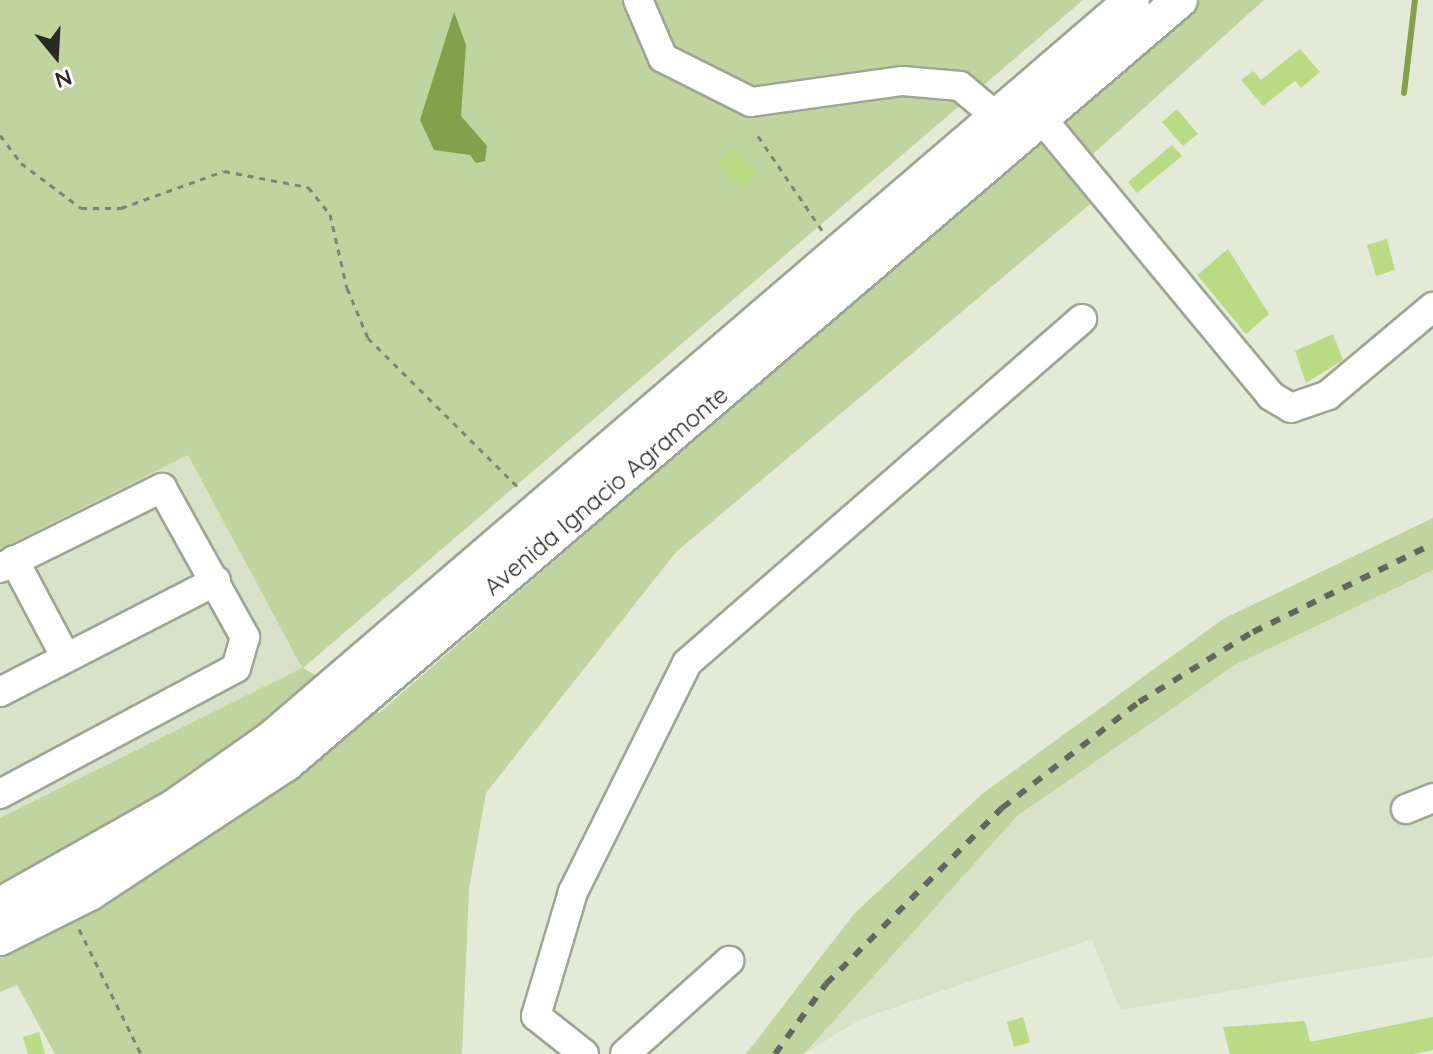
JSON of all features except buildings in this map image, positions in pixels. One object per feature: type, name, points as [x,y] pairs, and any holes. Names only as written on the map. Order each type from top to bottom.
[{"type":"main road","name":"Avenida Ignacio Agramonte","points":[[3,920],[65,905],[286,764],[1020,124],[1132,0]]},
{"type":"main road","name":"Avenida Ignacio Agramonte","points":[[3,920],[272,738],[841,250],[1020,124],[1180,0]]},
{"type":"street","points":[[638,0],[663,58],[751,102],[903,81],[960,86],[1020,124],[1271,396],[1291,408],[1328,395],[1433,307]]},
{"type":"street","points":[[584,1054],[536,1016],[573,892],[687,663],[1082,319]]},
{"type":"street","points":[[0,794],[236,668],[245,637],[162,488],[7,564],[66,658]]},
{"type":"street","points":[[0,692],[216,581]]},
{"type":"street","points":[[1406,809],[1433,798]]},
{"type":"street","points":[[625,1054],[729,961]]},
{"type":"path","points":[[0,135],[21,163],[81,208],[121,208],[224,171],[308,187],[330,214],[347,288],[368,338],[539,509]]},
{"type":"path","points":[[758,136],[804,212],[841,250]]},
{"type":"path","points":[[65,905],[141,1054]]},
{"type":"shaded area","points":[[0,0],[1083,0],[303,668],[379,713],[1201,0],[1264,0],[1074,171],[1096,199],[676,552],[486,793],[469,889],[462,1054],[55,1054],[17,985],[0,992],[0,818],[302,668],[188,455],[0,549]]},
{"type":"shaded area","points":[[454,12],[466,45],[461,116],[487,146],[485,161],[476,163],[470,155],[434,150],[420,120]]},
{"type":"shaded area","points":[[188,454],[302,669],[0,818],[0,549]]},
{"type":"shaded area","points":[[1433,518],[1433,570],[1235,665],[1017,816],[804,1054],[746,1054],[854,914],[982,794],[1223,619]]},
{"type":"shaded area","points":[[1433,570],[1433,956],[1120,1010],[1092,939],[861,1019],[804,1054],[1017,816],[1235,665]]},
{"type":"waterway","points":[[1404,93],[1415,0]]},
{"type":"railway","points":[[775,1054],[826,984],[1002,808],[1139,702],[1253,632],[1433,544]]}]
